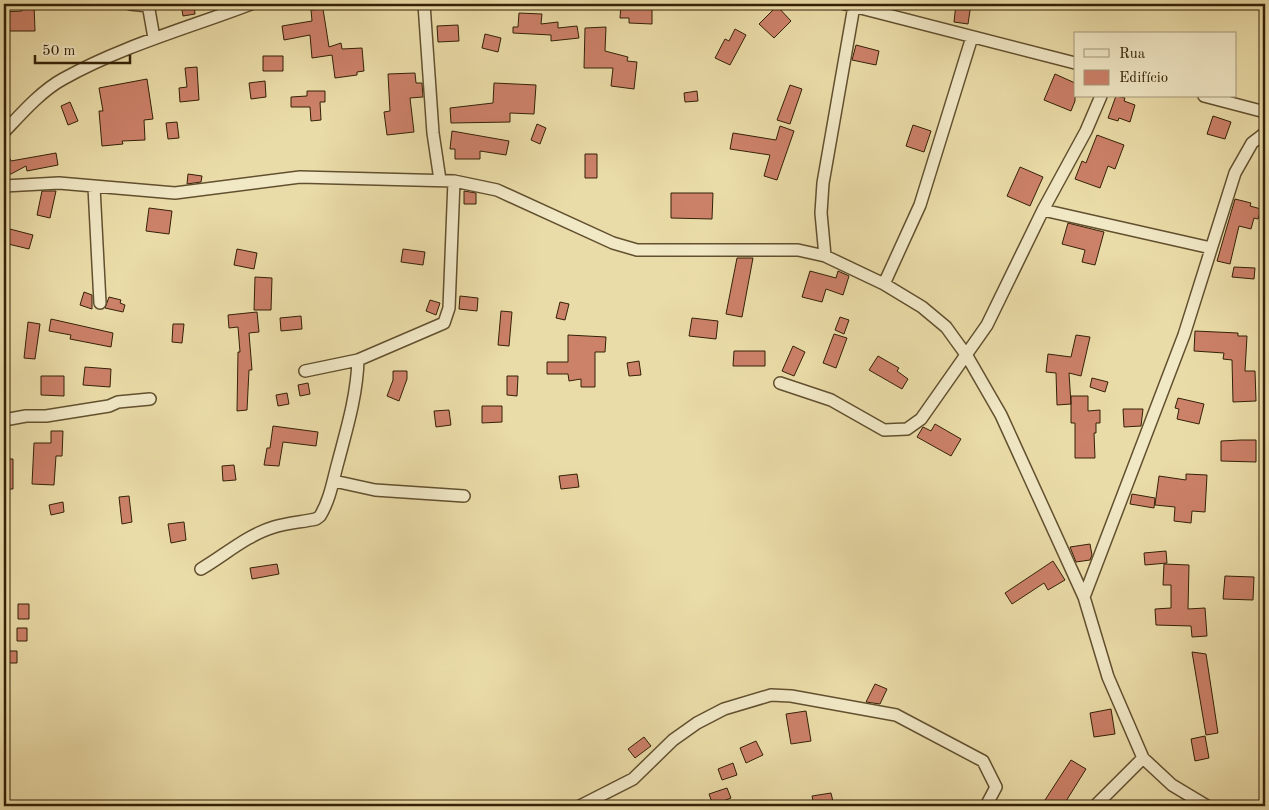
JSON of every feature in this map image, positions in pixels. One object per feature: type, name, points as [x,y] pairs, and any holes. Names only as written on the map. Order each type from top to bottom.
[{"type":"street","points":[[130,4],[148,5],[154,38]]},
{"type":"street","points":[[4,132],[36,100],[62,79],[154,38],[250,4]]},
{"type":"street","points":[[424,4],[433,133],[440,180]]},
{"type":"street","points":[[825,256],[821,213],[823,184],[850,5],[1074,63]]},
{"type":"street","points":[[884,284],[920,205],[972,36]]},
{"type":"street","points":[[780,383],[830,400],[884,430],[898,431],[907,429],[921,420],[987,325],[1043,210],[1086,131],[1100,98]]},
{"type":"street","points":[[1212,98],[1265,112]]},
{"type":"street","points":[[1084,597],[1184,335],[1235,173],[1252,143],[1265,133]]},
{"type":"street","points":[[4,186],[59,184],[175,193],[307,176],[454,180],[497,190],[613,243],[637,250],[703,251],[773,248],[798,250],[825,256],[884,284],[922,307],[946,327],[967,356],[1001,415],[1084,597],[1108,677],[1143,758],[1172,785],[1207,806]]},
{"type":"street","points":[[305,371],[358,360],[441,326],[446,319],[454,180]]},
{"type":"street","points":[[94,187],[100,303]]},
{"type":"street","points":[[1043,210],[1211,248]]},
{"type":"street","points":[[201,569],[238,543],[275,527],[316,519],[324,510],[334,481],[357,385],[358,360]]},
{"type":"street","points":[[4,420],[26,416],[46,416],[108,406],[118,402],[150,399]]},
{"type":"street","points":[[334,481],[375,490],[464,496]]},
{"type":"street","points":[[580,806],[633,779],[673,740],[698,723],[724,709],[771,695],[791,696],[896,716],[983,761],[996,787],[986,806]]},
{"type":"street","points":[[1095,806],[1143,758]]},
{"type":"building","points":[[22,4],[34,4],[35,31],[4,31],[4,12],[22,11]]},
{"type":"building","points":[[181,4],[194,4],[195,14],[183,16]]},
{"type":"building","points":[[621,4],[652,4],[652,24],[629,23],[629,18],[620,18]]},
{"type":"building","points":[[956,4],[971,4],[968,24],[954,22]]},
{"type":"building","points":[[777,6],[791,21],[774,38],[759,24]]},
{"type":"building","points":[[323,9],[329,47],[341,43],[342,49],[362,48],[364,71],[357,72],[357,75],[335,78],[332,55],[312,58],[310,35],[284,40],[282,26],[312,21],[311,10]]},
{"type":"building","points":[[519,13],[542,14],[541,24],[558,22],[558,28],[577,26],[579,38],[551,41],[551,35],[513,33],[513,27],[518,27]]},
{"type":"building","points":[[458,25],[459,41],[438,42],[437,26]]},
{"type":"building","points":[[606,27],[605,51],[628,57],[627,61],[637,62],[634,89],[611,86],[613,68],[584,68],[585,28]]},
{"type":"building","points":[[735,29],[746,35],[730,65],[715,58],[725,39],[729,41]]},
{"type":"building","points":[[485,34],[501,38],[498,52],[482,48]]},
{"type":"building","points":[[856,45],[879,51],[876,65],[852,60]]},
{"type":"building","points":[[263,56],[283,56],[283,71],[263,71]]},
{"type":"building","points":[[197,67],[199,100],[180,102],[179,88],[187,87],[185,68]]},
{"type":"building","points":[[415,73],[416,83],[422,83],[423,97],[410,98],[414,132],[387,135],[384,112],[390,111],[388,74]]},
{"type":"building","points":[[1055,74],[1074,83],[1075,101],[1071,111],[1044,100]]},
{"type":"building","points":[[147,79],[153,119],[144,120],[145,140],[122,141],[123,144],[102,146],[99,111],[103,111],[99,88]]},
{"type":"building","points":[[265,81],[266,97],[251,99],[249,83]]},
{"type":"building","points":[[494,83],[536,85],[534,114],[510,113],[510,122],[451,123],[450,108],[493,103]]},
{"type":"building","points":[[790,85],[802,89],[790,124],[777,120]]},
{"type":"building","points":[[307,91],[325,91],[325,102],[320,102],[321,120],[311,121],[310,107],[291,107],[291,97],[307,96]]},
{"type":"building","points":[[697,91],[698,101],[685,102],[684,93]]},
{"type":"building","points":[[1115,98],[1125,98],[1124,101],[1135,105],[1130,122],[1119,118],[1118,121],[1108,118]]},
{"type":"building","points":[[70,102],[78,121],[68,125],[61,106]]},
{"type":"building","points":[[1213,116],[1231,122],[1225,139],[1207,134]]},
{"type":"building","points":[[177,122],[179,138],[168,139],[166,123]]},
{"type":"building","points":[[537,124],[546,128],[540,144],[531,140]]},
{"type":"building","points":[[913,125],[931,131],[924,152],[906,146]]},
{"type":"building","points":[[780,126],[794,131],[777,180],[764,176],[770,155],[730,149],[733,133],[776,140]]},
{"type":"building","points":[[452,131],[509,141],[506,155],[480,151],[480,159],[455,159],[455,149],[450,149]]},
{"type":"building","points":[[1097,135],[1124,145],[1115,169],[1108,166],[1100,188],[1075,179],[1082,161],[1086,163]]},
{"type":"building","points":[[4,147],[11,161],[56,153],[58,165],[27,171],[26,166],[11,174],[4,175]]},
{"type":"building","points":[[585,154],[597,154],[597,178],[585,178]]},
{"type":"building","points":[[1020,167],[1043,177],[1030,206],[1007,196]]},
{"type":"building","points":[[188,174],[202,176],[201,182],[187,184]]},
{"type":"building","points":[[42,191],[56,191],[50,218],[37,215]]},
{"type":"building","points":[[464,191],[476,193],[476,204],[464,204]]},
{"type":"building","points":[[671,193],[713,193],[712,219],[671,218]]},
{"type":"building","points":[[1235,199],[1251,203],[1250,206],[1261,209],[1258,219],[1254,218],[1251,229],[1239,226],[1230,264],[1217,261]]},
{"type":"building","points":[[149,208],[172,211],[169,234],[146,231]]},
{"type":"building","points":[[1068,223],[1104,232],[1095,265],[1082,262],[1085,250],[1062,244]]},
{"type":"building","points":[[6,228],[33,235],[29,249],[4,243]]},
{"type":"building","points":[[237,249],[257,253],[254,269],[234,265]]},
{"type":"building","points":[[403,249],[425,252],[423,265],[401,262]]},
{"type":"building","points":[[737,258],[753,258],[742,317],[726,314]]},
{"type":"building","points":[[1234,267],[1255,268],[1254,279],[1232,277]]},
{"type":"building","points":[[810,271],[836,278],[838,271],[849,276],[843,295],[826,289],[822,302],[802,297]]},
{"type":"building","points":[[255,277],[272,278],[271,310],[254,310]]},
{"type":"building","points":[[84,292],[92,295],[92,309],[80,305]]},
{"type":"building","points":[[460,296],[478,298],[477,311],[459,309]]},
{"type":"building","points":[[109,297],[121,300],[120,303],[125,305],[123,312],[105,308]]},
{"type":"building","points":[[430,300],[440,303],[436,315],[426,311]]},
{"type":"building","points":[[560,302],[569,304],[565,320],[556,318]]},
{"type":"building","points":[[501,311],[512,312],[509,346],[498,345]]},
{"type":"building","points":[[257,312],[259,332],[249,333],[252,370],[249,370],[247,410],[237,411],[238,352],[240,352],[238,327],[229,328],[228,315]]},
{"type":"building","points":[[301,316],[302,329],[281,331],[280,318]]},
{"type":"building","points":[[840,317],[849,320],[844,334],[835,330]]},
{"type":"building","points":[[692,318],[718,321],[716,339],[689,336]]},
{"type":"building","points":[[51,319],[113,333],[111,347],[70,339],[71,335],[49,331]]},
{"type":"building","points":[[28,322],[40,324],[35,359],[24,358]]},
{"type":"building","points":[[173,324],[184,324],[182,343],[172,342]]},
{"type":"building","points":[[1195,331],[1238,333],[1238,336],[1247,336],[1245,371],[1255,371],[1256,401],[1233,402],[1232,360],[1223,359],[1224,353],[1194,351]]},
{"type":"building","points":[[834,334],[847,338],[836,368],[823,363]]},
{"type":"building","points":[[568,335],[606,337],[605,352],[595,352],[595,387],[581,387],[581,379],[569,381],[568,374],[547,374],[547,362],[568,362]]},
{"type":"building","points":[[1076,335],[1090,337],[1081,376],[1069,373],[1071,404],[1057,405],[1056,373],[1046,372],[1048,354],[1071,357]]},
{"type":"building","points":[[793,346],[805,352],[794,376],[782,371]]},
{"type":"building","points":[[734,351],[765,351],[765,366],[733,366]]},
{"type":"building","points":[[878,356],[899,368],[897,371],[908,379],[902,389],[869,370]]},
{"type":"building","points":[[639,361],[641,375],[629,376],[627,363]]},
{"type":"building","points":[[85,367],[111,369],[110,387],[83,385]]},
{"type":"building","points":[[393,371],[407,371],[407,379],[399,401],[387,396],[393,380]]},
{"type":"building","points":[[41,376],[64,376],[64,396],[41,395]]},
{"type":"building","points":[[507,376],[518,376],[517,396],[507,395]]},
{"type":"building","points":[[1092,378],[1108,382],[1105,392],[1090,387]]},
{"type":"building","points":[[308,383],[310,394],[300,396],[298,385]]},
{"type":"building","points":[[287,393],[289,404],[278,406],[276,395]]},
{"type":"building","points":[[1071,396],[1088,396],[1088,411],[1100,410],[1100,423],[1096,423],[1096,433],[1094,433],[1095,458],[1075,458],[1075,423],[1071,423]]},
{"type":"building","points":[[1178,398],[1204,404],[1199,424],[1177,419],[1179,409],[1175,408]]},
{"type":"building","points":[[482,406],[502,406],[502,422],[482,423]]},
{"type":"building","points":[[1123,409],[1143,409],[1141,426],[1124,427]]},
{"type":"building","points":[[449,410],[451,425],[436,427],[434,411]]},
{"type":"building","points":[[935,424],[961,439],[951,456],[917,437],[923,427],[931,431]]},
{"type":"building","points":[[273,426],[318,432],[316,446],[283,442],[279,466],[264,465],[267,448],[270,448]]},
{"type":"building","points":[[51,431],[63,431],[62,456],[56,456],[54,485],[32,484],[34,443],[51,443]]},
{"type":"building","points":[[1256,440],[1256,462],[1221,461],[1221,441]]},
{"type":"building","points":[[4,459],[13,459],[13,489],[4,489]]},
{"type":"building","points":[[234,465],[236,480],[223,481],[222,466]]},
{"type":"building","points":[[577,474],[579,487],[561,489],[559,476]]},
{"type":"building","points":[[1186,474],[1207,475],[1205,512],[1192,511],[1191,523],[1174,521],[1175,507],[1155,505],[1159,476],[1186,480]]},
{"type":"building","points":[[1132,494],[1155,498],[1154,508],[1130,504]]},
{"type":"building","points":[[129,496],[132,522],[122,524],[119,497]]},
{"type":"building","points":[[63,502],[64,512],[51,515],[49,505]]},
{"type":"building","points":[[184,522],[186,540],[171,543],[168,524]]},
{"type":"building","points":[[1090,544],[1092,555],[1090,560],[1076,562],[1070,547]]},
{"type":"building","points":[[1166,551],[1167,563],[1145,565],[1144,553]]},
{"type":"building","points":[[1053,561],[1065,580],[1048,590],[1044,583],[1012,604],[1005,593]]},
{"type":"building","points":[[277,564],[279,574],[252,579],[250,568]]},
{"type":"building","points":[[1164,564],[1189,565],[1188,609],[1205,608],[1207,636],[1192,637],[1191,626],[1156,625],[1155,609],[1171,608],[1171,585],[1163,585]]},
{"type":"building","points":[[1225,576],[1254,577],[1253,600],[1223,599]]},
{"type":"building","points":[[18,604],[29,604],[29,619],[18,619]]},
{"type":"building","points":[[17,628],[27,628],[27,641],[17,641]]},
{"type":"building","points":[[7,651],[17,651],[17,663],[6,663]]},
{"type":"building","points":[[1192,652],[1206,654],[1218,733],[1206,735]]},
{"type":"building","points":[[875,684],[887,689],[880,704],[866,702]]},
{"type":"building","points":[[1111,709],[1115,734],[1094,737],[1090,713]]},
{"type":"building","points":[[806,711],[811,741],[791,744],[786,714]]},
{"type":"building","points":[[1205,736],[1209,758],[1195,761],[1191,739]]},
{"type":"building","points":[[644,737],[651,746],[635,758],[628,749]]},
{"type":"building","points":[[756,741],[763,755],[746,763],[740,748]]},
{"type":"building","points":[[1071,760],[1086,769],[1063,806],[1055,806],[1045,800]]},
{"type":"building","points":[[733,763],[737,775],[722,780],[718,769]]},
{"type":"building","points":[[727,788],[731,798],[713,805],[709,794]]},
{"type":"building","points":[[831,793],[834,806],[814,806],[812,796]]}]
